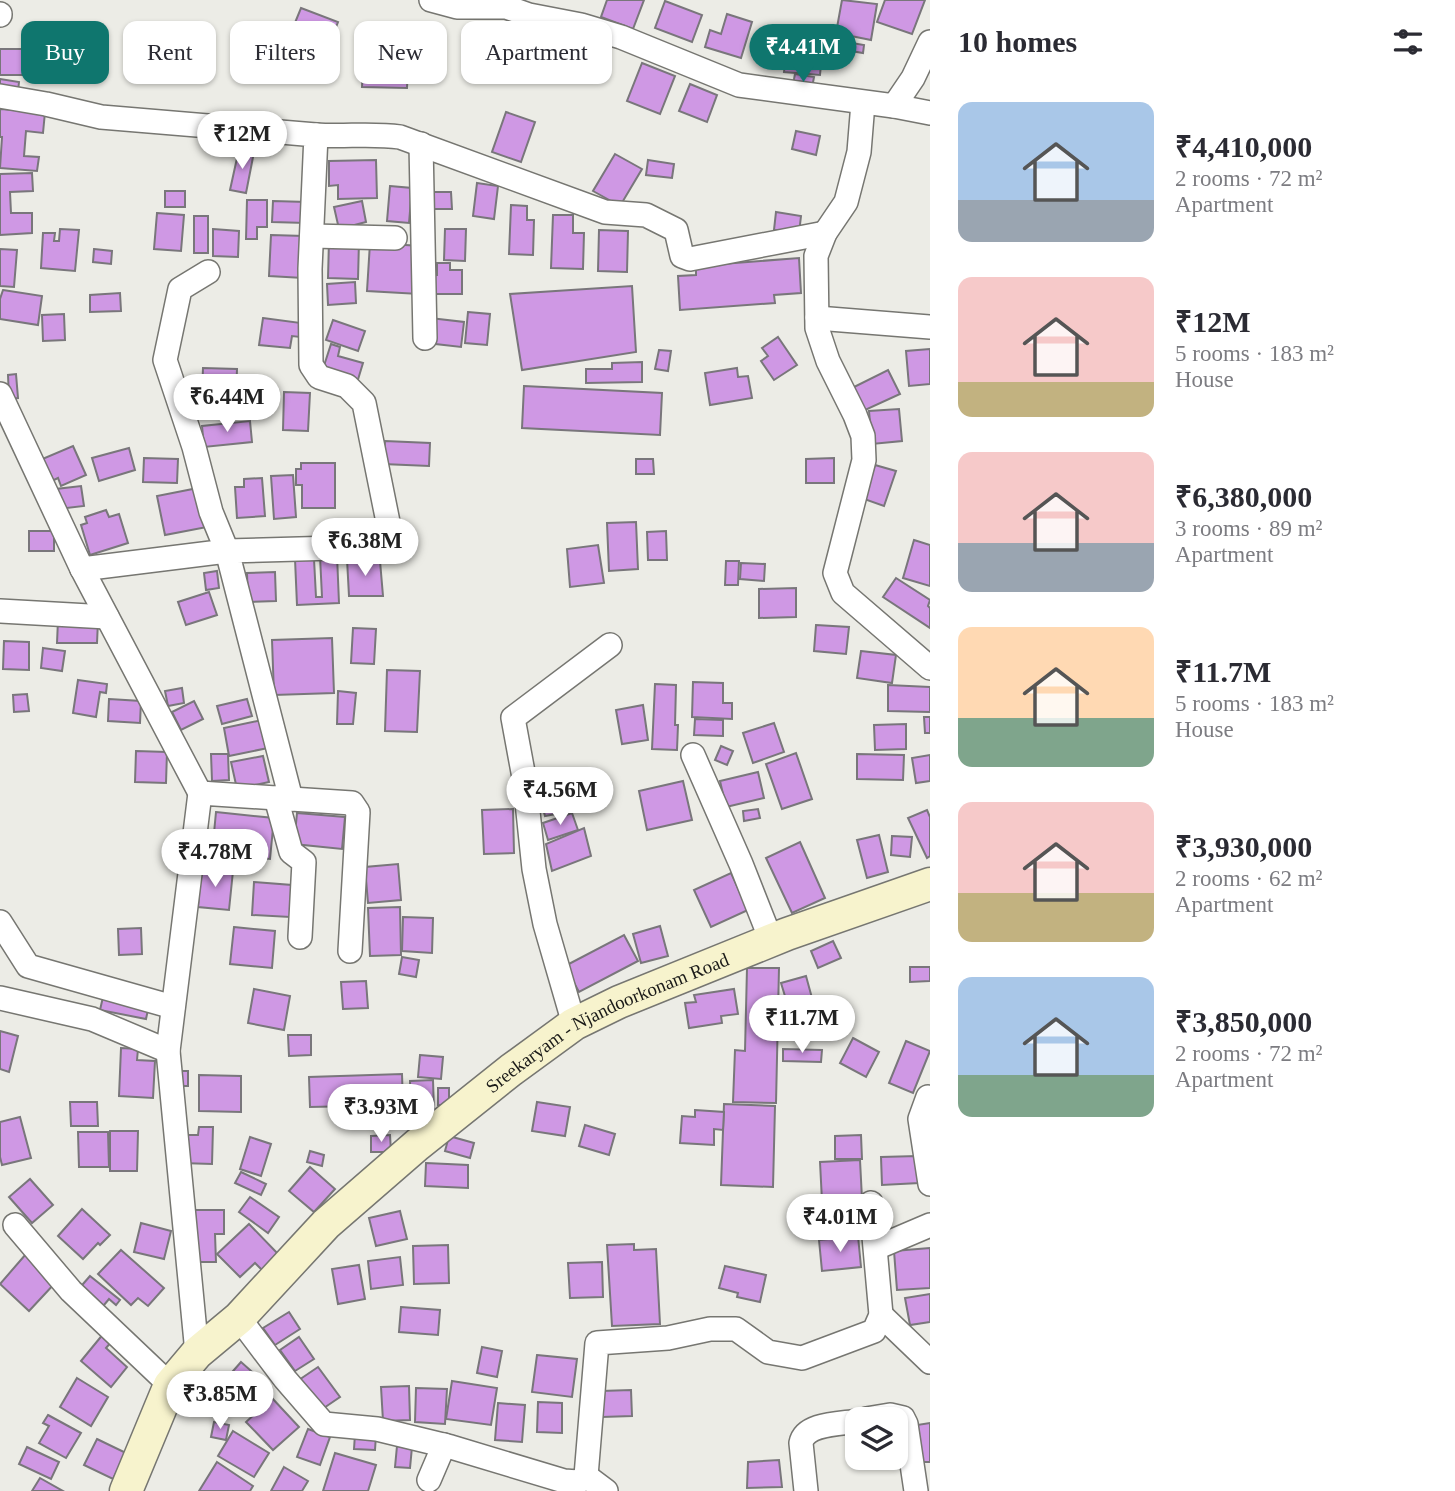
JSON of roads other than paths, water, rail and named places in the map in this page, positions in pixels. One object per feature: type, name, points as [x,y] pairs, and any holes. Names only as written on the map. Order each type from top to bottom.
[{"type":"main road","name":"Sreekaryam - Njandoorkonam Road","points":[[126,1491],[170,1385],[197,1353],[239,1318],[326,1224],[501,1078],[574,1024],[620,1002],[771,940],[930,884]]},
{"type":"street","points":[[430,0],[457,7],[507,4],[529,15],[581,25],[621,37],[739,85],[930,113]]},
{"type":"street","points":[[894,106],[913,78],[930,42]]},
{"type":"street","points":[[0,96],[101,117],[316,135],[351,137],[382,134],[400,137],[605,212],[646,215],[676,230],[682,256],[690,259],[825,233]]},
{"type":"street","points":[[863,103],[859,152],[846,202],[825,233],[816,256],[817,328],[828,361],[863,436],[864,460],[835,573],[843,593],[930,668]]},
{"type":"street","points":[[82,569],[227,551],[371,547],[386,537],[388,522],[364,403],[346,386],[317,375],[311,365],[316,135]]},
{"type":"street","points":[[421,144],[425,338]]},
{"type":"street","points":[[312,236],[395,239]]},
{"type":"street","points":[[208,272],[180,289],[165,360],[194,447],[211,512],[227,551],[283,799],[291,852],[304,862],[300,937]]},
{"type":"street","points":[[817,318],[930,327]]},
{"type":"street","points":[[0,394],[82,569],[200,793],[168,1051],[197,1353]]},
{"type":"street","points":[[0,611],[107,617]]},
{"type":"street","points":[[574,1024],[545,924],[534,869],[525,783],[513,718],[610,645]]},
{"type":"street","points":[[693,755],[771,940]]},
{"type":"street","points":[[200,793],[352,803],[358,812],[351,951]]},
{"type":"street","points":[[0,922],[29,966],[173,1007]]},
{"type":"street","points":[[0,998],[92,1019],[168,1051]]},
{"type":"street","points":[[928,1097],[920,1119],[930,1184]]},
{"type":"street","points":[[239,1318],[285,1380],[324,1424],[377,1429],[444,1445],[564,1481],[578,1482],[586,1476],[597,1343],[668,1338],[710,1329],[736,1329],[768,1352],[802,1358],[873,1331],[881,1315],[870,1203]]},
{"type":"street","points":[[15,1225],[71,1291],[170,1385]]},
{"type":"street","points":[[876,1248],[930,1225]]},
{"type":"street","points":[[881,1315],[930,1362]]},
{"type":"street","points":[[806,1491],[802,1437],[810,1430],[845,1423]]},
{"type":"street","points":[[908,1442],[916,1491]]},
{"type":"street","points":[[429,1480],[444,1445]]},
{"type":"street","points":[[586,1476],[606,1491]]}]
